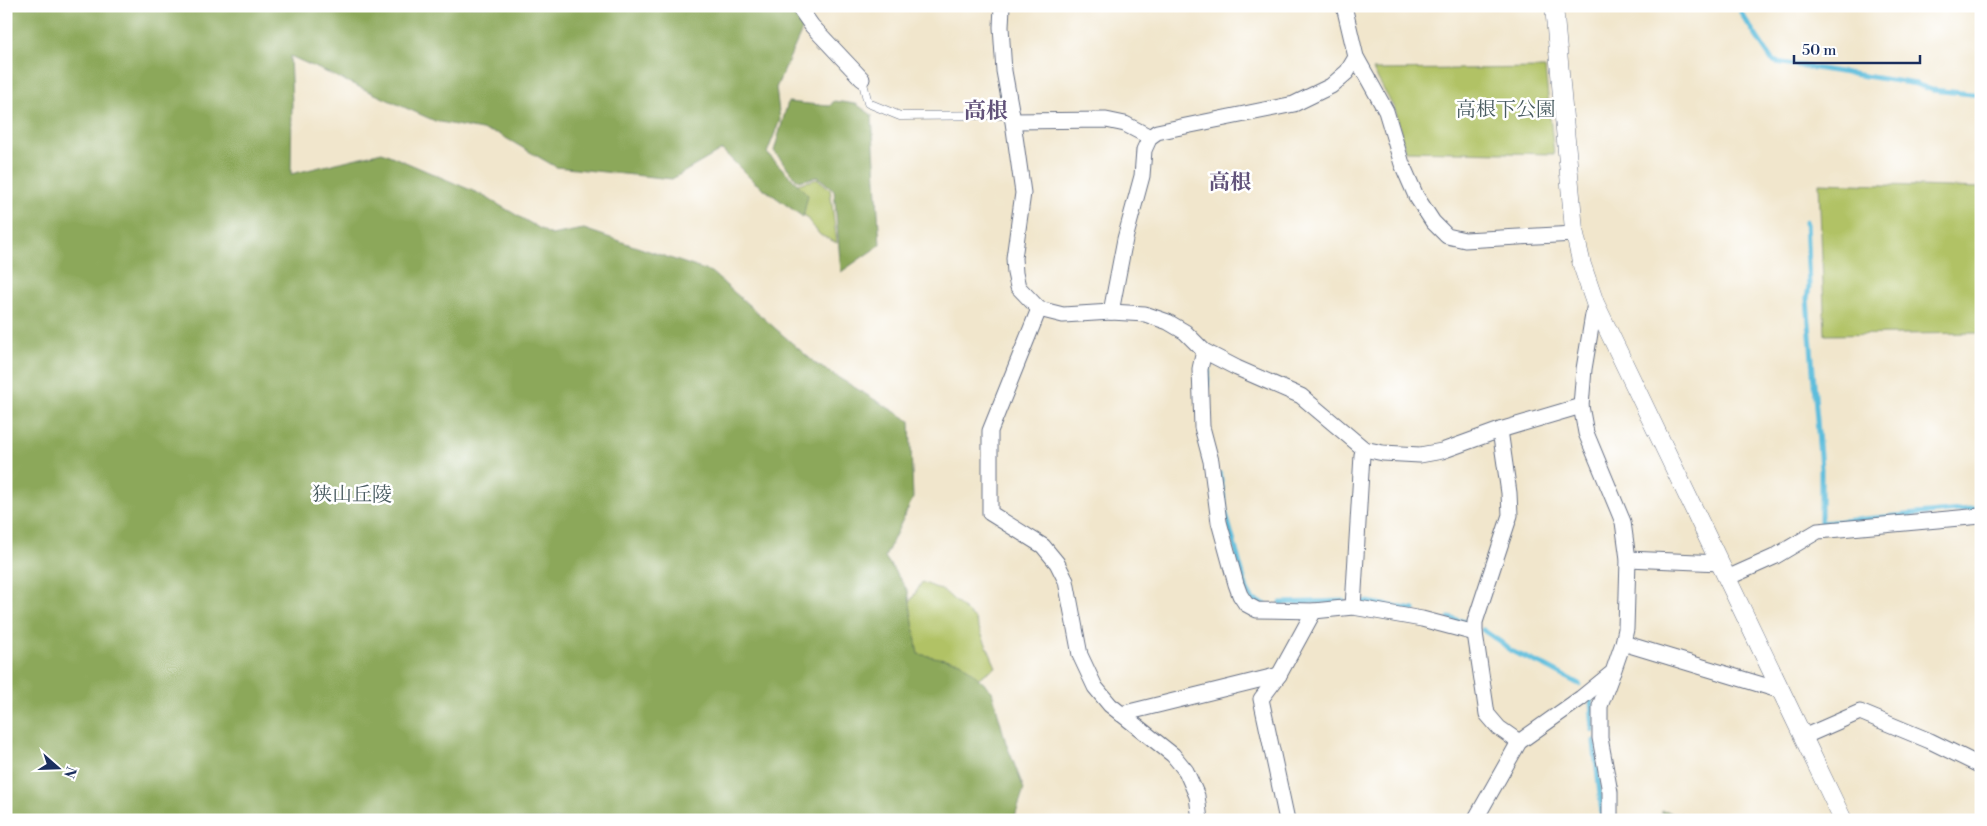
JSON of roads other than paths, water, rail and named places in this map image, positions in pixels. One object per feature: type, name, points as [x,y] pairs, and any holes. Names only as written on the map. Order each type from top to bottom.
[{"type":"street","points":[[798,6],[812,26],[862,78]]},
{"type":"street","points":[[1002,6],[1001,27],[1004,72],[1013,118],[1023,193],[1014,258],[1015,274],[1018,287],[1039,309],[1063,315],[1111,312],[1145,314],[1168,322],[1185,332],[1204,351],[1237,368],[1301,396],[1364,449],[1383,453],[1420,455],[1442,450],[1500,430],[1581,406]]},
{"type":"street","points":[[1344,6],[1356,57],[1386,111],[1402,164],[1416,196],[1433,222],[1447,236],[1465,240],[1575,234]]},
{"type":"street","points":[[1554,6],[1575,234],[1582,265],[1595,303],[1843,820]]},
{"type":"street","points":[[1111,312],[1125,239],[1142,176],[1144,150],[1150,137],[1157,132],[1294,104],[1331,86],[1347,72],[1356,57]]},
{"type":"street","points":[[1013,118],[1106,120],[1125,124],[1150,137]]},
{"type":"street","points":[[1595,303],[1584,369],[1581,406],[1586,433],[1623,522],[1628,559],[1624,643],[1600,706],[1600,738],[1610,792],[1610,820]]},
{"type":"street","points":[[1039,309],[990,431],[990,513],[1043,546],[1057,563],[1066,581],[1080,655],[1102,697],[1173,755],[1186,771],[1197,796],[1200,820]]},
{"type":"street","points":[[1204,351],[1200,369],[1202,427],[1211,461],[1219,522],[1240,595],[1246,604],[1257,610],[1314,611],[1353,607],[1422,619],[1475,633]]},
{"type":"street","points":[[1500,430],[1509,493],[1510,515],[1475,622],[1475,633],[1487,714],[1500,728],[1519,742]]},
{"type":"street","points":[[1353,607],[1362,455],[1364,449]]},
{"type":"street","points":[[1628,559],[1723,571],[1774,557],[1818,531],[1981,516]]},
{"type":"street","points":[[1287,820],[1261,699],[1279,675],[1314,611]]},
{"type":"street","points":[[1624,643],[1782,691]]},
{"type":"street","points":[[1475,820],[1519,742],[1581,698],[1612,672]]},
{"type":"street","points":[[1121,714],[1279,675]]},
{"type":"street","points":[[1803,737],[1860,712],[1930,741],[1981,766]]},
{"type":"lane","points":[[862,78],[868,103],[900,116],[1013,118]]},
{"type":"waterway","points":[[1742,6],[1741,13],[1772,60],[1776,62],[1916,84],[1932,90],[1981,95]]},
{"type":"waterway","points":[[1806,221],[1809,286],[1807,299],[1821,468],[1821,523],[1981,508]]},
{"type":"waterway","points":[[1207,387],[1209,365]]},
{"type":"waterway","points":[[1220,474],[1226,514],[1247,590],[1253,600],[1265,604]]},
{"type":"waterway","points":[[1281,603],[1343,601]]},
{"type":"waterway","points":[[1361,601],[1414,610]]},
{"type":"waterway","points":[[1449,618],[1465,622]]},
{"type":"waterway","points":[[1483,630],[1511,651],[1579,684]]},
{"type":"waterway","points":[[1591,700],[1593,730]]},
{"type":"waterway","points":[[1594,741],[1602,820]]},
{"type":"district","name":"高根","points":[[986,111]]},
{"type":"district","name":"高根","points":[[1230,183]]},
{"type":"park label","name":"高根下公園","points":[[1506,110]]},
{"type":"park label","name":"狭山丘陵","points":[[352,495]]}]
